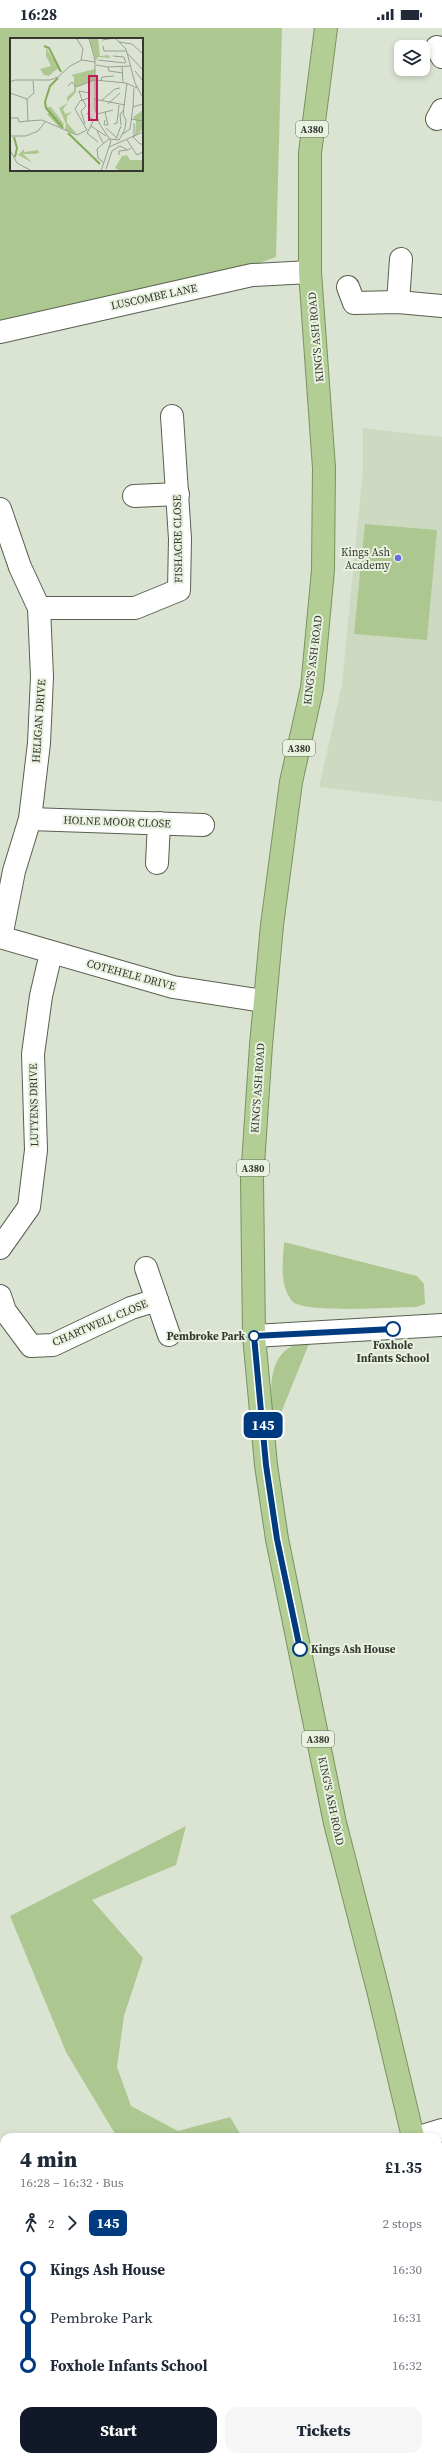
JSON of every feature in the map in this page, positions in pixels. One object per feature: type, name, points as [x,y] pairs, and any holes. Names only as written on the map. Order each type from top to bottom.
[{"type":"highway","name":"KING'S ASH ROAD","points":[[326,28],[310,153],[310,272],[323,427],[323,570],[312,688],[291,782],[272,925],[264,1001],[252,1179],[254,1336],[266,1465],[277,1539],[335,1823],[380,1994],[412,2133]]},
{"type":"street","points":[[398,302],[401,260]]},
{"type":"street","name":"LUSCOMBE LANE","points":[[0,332],[252,275],[310,272]]},
{"type":"street","points":[[348,286],[354,302],[398,302],[442,306]]},
{"type":"street","name":"FISHACRE CLOSE","points":[[39,608],[135,608],[179,590],[180,539],[172,416]]},
{"type":"street","points":[[134,496],[178,494]]},
{"type":"street","name":"HELIGAN DRIVE","points":[[0,509],[20,568],[39,608],[42,677],[39,743],[30,819],[14,871],[0,937]]},
{"type":"street","name":"HOLNE MOOR CLOSE","points":[[30,819],[204,825]]},
{"type":"street","points":[[157,863],[159,823]]},
{"type":"street","name":"COTEHELE DRIVE","points":[[0,937],[51,953],[173,987],[264,1001]]},
{"type":"street","name":"LUTYENS DRIVE","points":[[0,1248],[29,1207],[36,1150],[33,1054],[41,996],[51,953]]},
{"type":"street","points":[[146,1268],[169,1335]]},
{"type":"street","name":"CHARTWELL CLOSE","points":[[0,1296],[5,1312],[31,1346],[53,1345],[131,1308],[157,1300]]},
{"type":"street","points":[[254,1336],[442,1325]]},
{"type":"street","points":[[432,2133],[442,2130]]},
{"type":"shaded area","name":"Kings Ash Academy","points":[[363,428],[442,437],[442,802],[319,787],[342,684],[363,469]]},
{"type":"green space","points":[[0,28],[282,28],[276,257],[251,266],[0,322]]},
{"type":"green space","points":[[365,524],[437,530],[427,640],[354,634]]},
{"type":"green space","points":[[284,1242],[417,1276],[424,1284],[425,1304],[416,1307],[350,1309],[330,1309],[299,1305],[292,1301],[283,1280]]},
{"type":"green space","points":[[310,1341],[281,1413],[272,1414],[271,1390],[274,1367],[286,1350],[296,1344]]},
{"type":"green space","points":[[186,1826],[176,1865],[92,1900],[143,1958],[124,2016],[117,2067],[131,2106],[178,2131],[230,2117],[240,2133],[115,2133],[66,2052],[10,1916]]},
{"type":"bus line","name":"145","points":[[300,1649],[277,1539],[266,1465],[254,1336],[393,1329]]},
{"type":"place","name":"Kings Ash Academy","points":[[398,558]]},
{"type":"place","name":"Foxhole Infants School","points":[[393,1329]]},
{"type":"place","name":"Pembroke Park","points":[[254,1336]]},
{"type":"place","name":"Kings Ash House","points":[[300,1649]]}]
